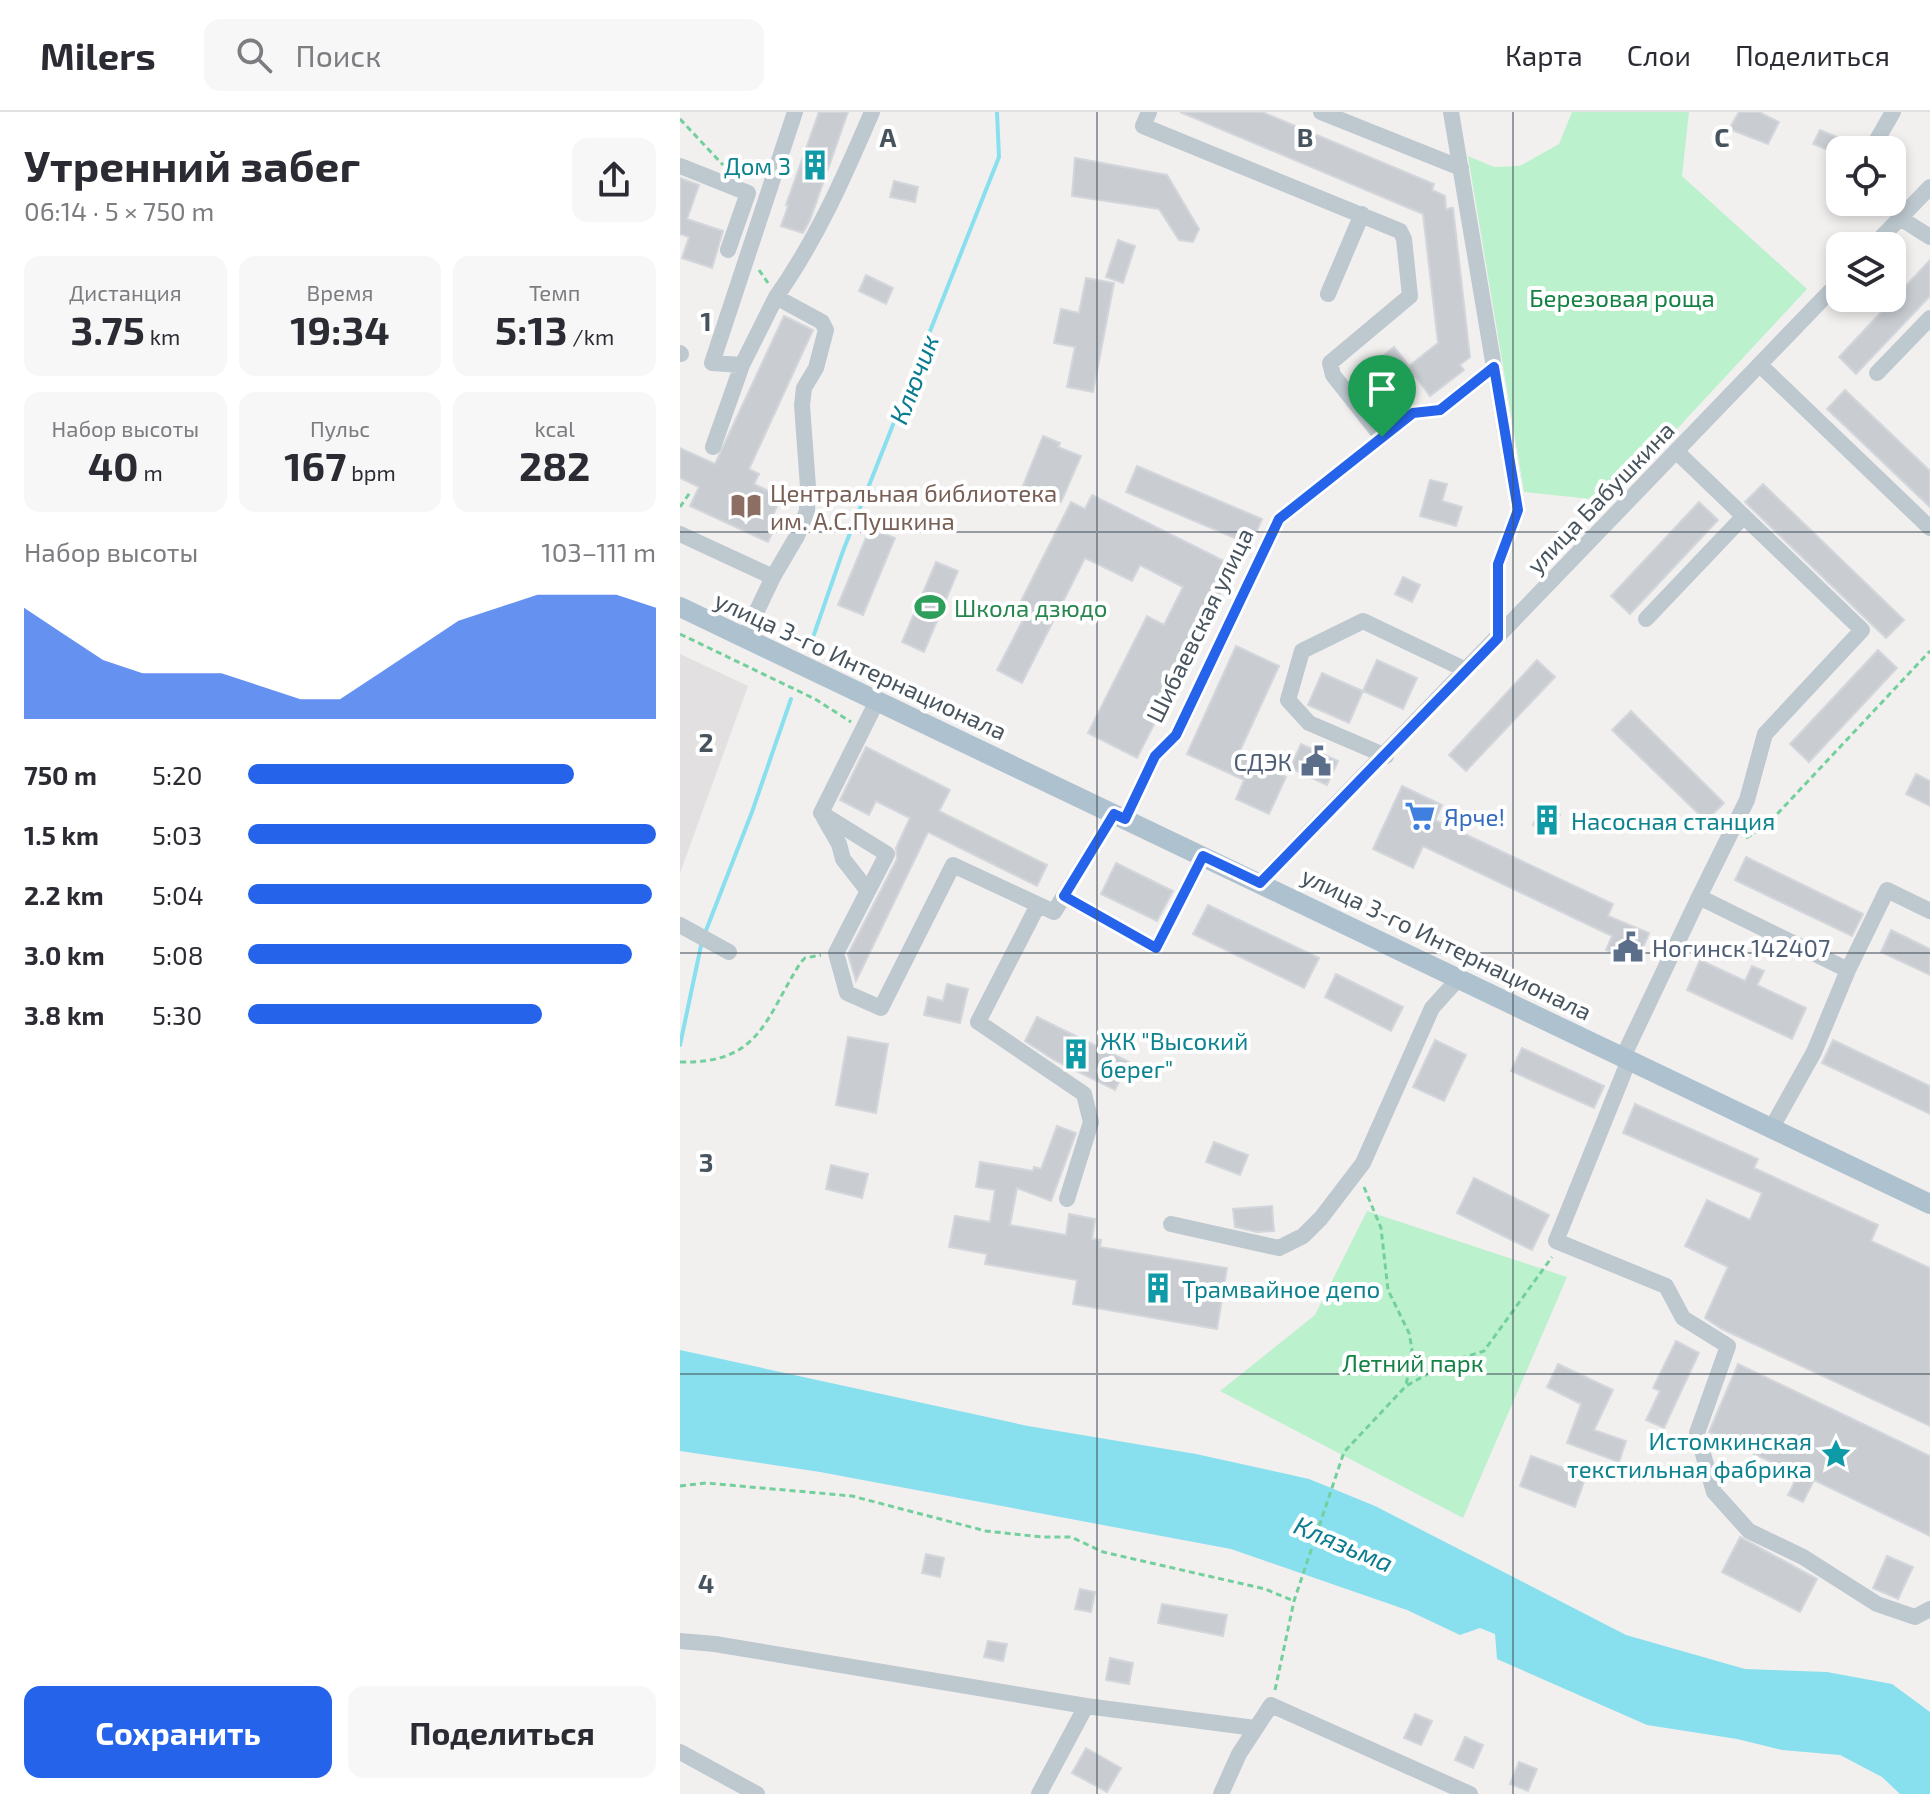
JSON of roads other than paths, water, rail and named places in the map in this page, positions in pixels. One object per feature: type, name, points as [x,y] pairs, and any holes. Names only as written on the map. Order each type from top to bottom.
[{"type":"main road","name":"улица 3-го Интернационала","points":[[680,607],[1930,1204]]},
{"type":"street","points":[[742,365],[712,363],[795,112]]},
{"type":"street","points":[[713,447],[742,365],[776,297],[801,261],[834,199],[872,112]]},
{"type":"street","points":[[1149,112],[1143,126],[1400,231],[1404,239],[1410,296],[1330,363],[1330,369],[1382,437]]},
{"type":"street","points":[[1321,112],[1461,168]]},
{"type":"street","points":[[1451,112],[1518,510],[1498,564],[1498,638]]},
{"type":"street","points":[[1879,136],[1893,112]]},
{"type":"street","points":[[680,166],[748,193],[728,250]]},
{"type":"street","points":[[1886,232],[1930,187]]},
{"type":"street","points":[[1328,294],[1362,214]]},
{"type":"street","points":[[1900,218],[1930,237]]},
{"type":"street","name":"улица Бабушкина","points":[[1260,883],[1386,756],[1826,296]]},
{"type":"street","points":[[744,638],[807,511],[802,405],[804,388],[816,368],[826,330],[822,322],[776,297]]},
{"type":"street","points":[[1877,373],[1930,318]]},
{"type":"street","points":[[1760,365],[1930,528]]},
{"type":"street","name":"Шибаевская улица","points":[[1064,896],[1120,816],[1155,756],[1176,735],[1279,519],[1417,411],[1440,410],[1494,367]]},
{"type":"street","points":[[1677,452],[1862,630],[1765,734],[1747,800],[1626,1058],[1559,1242],[1666,1286],[1683,1318],[1728,1346],[1697,1433],[1714,1492],[1749,1531],[1803,1557],[1877,1604],[1915,1617],[1930,1609]]},
{"type":"street","points":[[1646,619],[1744,516]]},
{"type":"street","points":[[680,534],[773,577]]},
{"type":"street","points":[[1386,756],[1309,723],[1288,700],[1302,651],[1363,621],[1466,670]]},
{"type":"street","points":[[821,813],[877,701]]},
{"type":"street","points":[[821,813],[839,844],[843,859],[868,891]]},
{"type":"street","points":[[821,813],[887,854],[836,953],[847,993],[881,1008],[953,865],[1054,912],[1064,896],[1156,948],[1203,856]]},
{"type":"street","points":[[1771,1129],[1814,1052],[1848,970],[1887,890],[1930,911]]},
{"type":"street","points":[[1699,897],[1848,970]]},
{"type":"street","points":[[1038,905],[978,1022],[1084,1094],[1091,1122],[1067,1199]]},
{"type":"street","points":[[680,925],[729,952]]},
{"type":"street","points":[[1171,1224],[1279,1248],[1303,1236],[1321,1218],[1363,1163],[1432,1008],[1459,978]]},
{"type":"street","points":[[680,1641],[715,1644],[1086,1706],[1255,1728]]},
{"type":"street","points":[[1221,1794],[1239,1754],[1271,1705],[1470,1794]]},
{"type":"street","points":[[1039,1794],[1086,1706]]},
{"type":"street","points":[[680,1752],[757,1794]]},
{"type":"water","name":"Клязьма","points":[[680,1350],[1028,1426],[1196,1454],[1309,1479],[1375,1506],[1626,1635],[1745,1669],[1827,1672],[1892,1684],[1930,1712],[1930,1794],[1900,1794],[1882,1777],[1840,1755],[1782,1750],[1737,1739],[1647,1725],[1497,1659],[1495,1634],[1480,1628],[1460,1635],[1407,1610],[1231,1549],[820,1472],[680,1451]]},
{"type":"waterway","name":"Ключик","points":[[811,643],[843,551],[999,157],[997,112]]},
{"type":"waterway","name":"Ключик","points":[[705,933],[791,699]]},
{"type":"waterway","name":"Ключик","points":[[680,1045],[702,941]]},
{"type":"place","name":"Дом 3","points":[[815,165]]},
{"type":"place","name":"Центральная библиотека им. А.С.Пушкина","points":[[746,506]]},
{"type":"place","name":"Школа дзюдо","points":[[930,607]]},
{"type":"place","name":"СДЭК","points":[[1316,761]]},
{"type":"place","name":"Ярче!","points":[[1420,816]]},
{"type":"place","name":"Насосная станция","points":[[1547,820]]},
{"type":"place","name":"Ногинск 142407","points":[[1628,947]]},
{"type":"place","name":"ЖК \"Высокий берег\"","points":[[1076,1054]]},
{"type":"place","name":"Трамвайное депо","points":[[1158,1288]]},
{"type":"place","name":"Истомкинская текстильная фабрика","points":[[1836,1454]]},
{"type":"park label","name":"Березовая роща","points":[[1622,297]]},
{"type":"park label","name":"Летний парк","points":[[1413,1362]]}]
